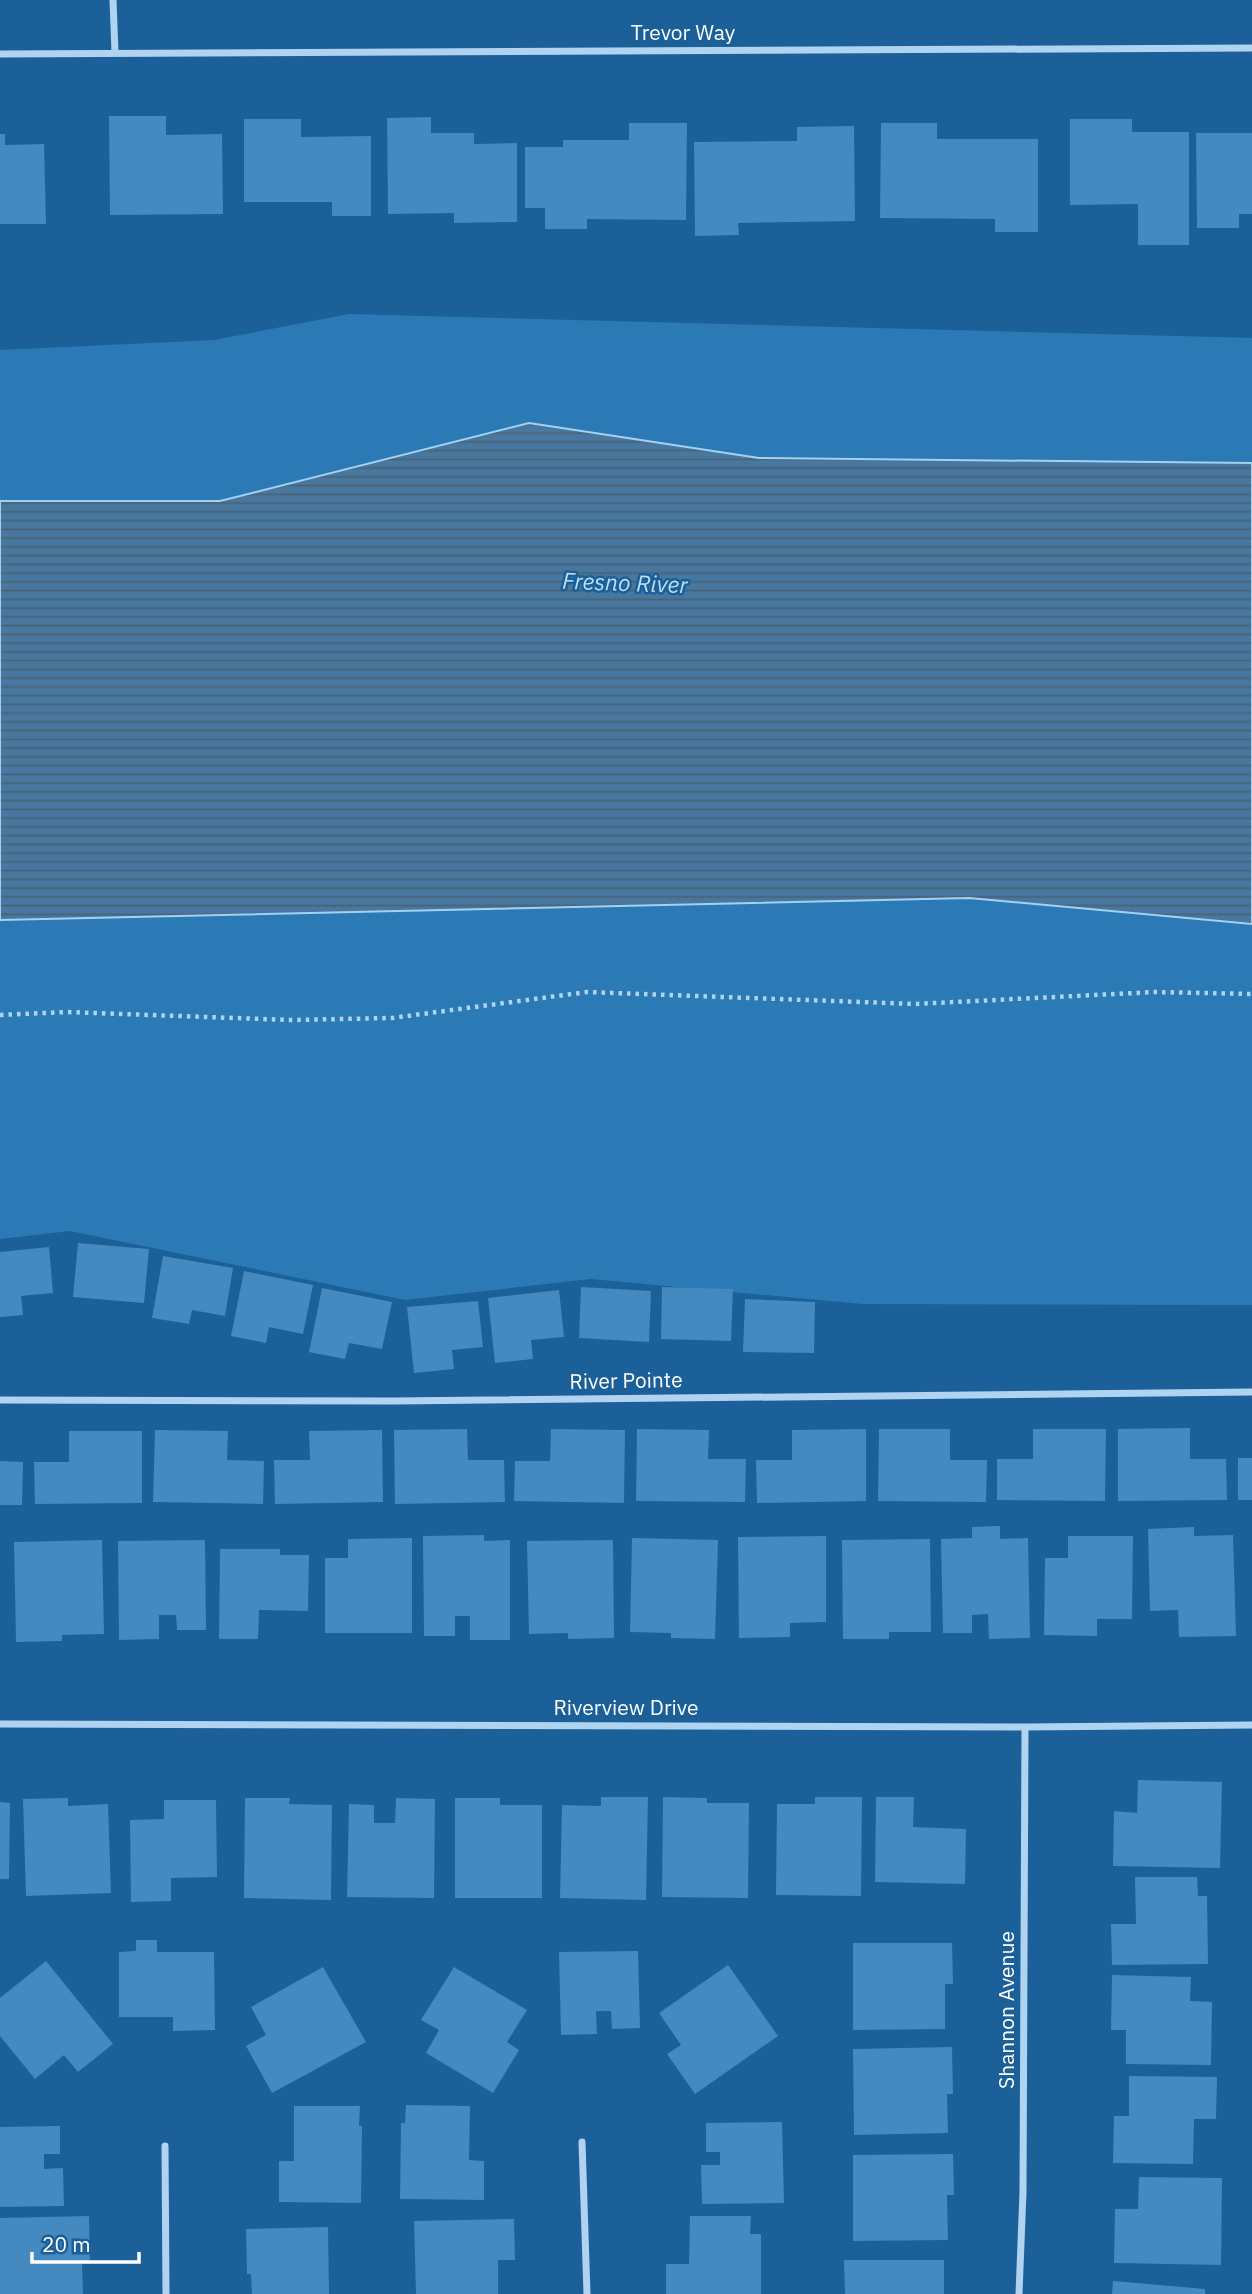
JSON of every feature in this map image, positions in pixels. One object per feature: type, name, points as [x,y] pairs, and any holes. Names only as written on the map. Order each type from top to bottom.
[{"type":"street","points":[[113,0],[115,53]]},
{"type":"street","name":"Trevor Way","points":[[0,54],[1252,48]]},
{"type":"street","name":"River Pointe","points":[[0,1400],[409,1401],[1252,1392]]},
{"type":"street","name":"Riverview Drive","points":[[0,1724],[1025,1727],[1252,1725]]},
{"type":"street","name":"Shannon Avenue","points":[[1019,2294],[1024,2192],[1025,1727]]},
{"type":"street","points":[[582,2142],[587,2294]]},
{"type":"street","points":[[165,2147],[166,2294]]},
{"type":"path","points":[[0,1015],[66,1012],[291,1020],[392,1018],[587,992],[915,1004],[1155,992],[1252,995]]},
{"type":"shaded area","points":[[349,314],[1252,338],[1252,1305],[863,1304],[591,1279],[405,1300],[70,1231],[0,1239],[0,350],[214,340]]},
{"type":"water","name":"Fresno River","points":[[529,423],[759,458],[1252,463],[1252,924],[969,898],[0,920],[0,501],[220,501]]},
{"type":"building","points":[[109,116],[166,116],[166,135],[222,134],[223,214],[110,215]]},
{"type":"building","points":[[431,117],[431,133],[474,133],[474,144],[517,143],[517,222],[454,223],[454,213],[388,214],[387,118]]},
{"type":"building","points":[[244,119],[301,119],[301,137],[371,136],[371,216],[332,216],[332,202],[244,202]]},
{"type":"building","points":[[1070,119],[1132,119],[1132,132],[1189,132],[1189,245],[1138,245],[1138,204],[1070,205]]},
{"type":"building","points":[[629,123],[687,123],[686,220],[587,219],[587,229],[545,229],[545,208],[525,208],[525,147],[563,147],[563,140],[629,140]]},
{"type":"building","points":[[881,123],[937,123],[937,139],[1038,139],[1038,232],[995,232],[995,219],[880,218]]},
{"type":"building","points":[[854,126],[855,221],[738,223],[739,235],[695,236],[694,142],[797,141],[797,127]]},
{"type":"building","points":[[1196,133],[1252,133],[1252,214],[1239,214],[1239,228],[1197,228]]},
{"type":"building","points":[[0,134],[5,134],[5,145],[44,144],[46,224],[0,224]]},
{"type":"building","points":[[78,1243],[149,1249],[144,1303],[73,1297]]},
{"type":"building","points":[[49,1247],[53,1293],[21,1296],[23,1315],[0,1317],[0,1252]]},
{"type":"building","points":[[163,1256],[233,1268],[225,1316],[192,1310],[189,1324],[152,1318]]},
{"type":"building","points":[[244,1271],[313,1285],[303,1334],[269,1327],[266,1343],[231,1336]]},
{"type":"building","points":[[581,1287],[651,1291],[649,1342],[579,1338]]},
{"type":"building","points":[[662,1287],[733,1289],[731,1341],[661,1339]]},
{"type":"building","points":[[322,1288],[392,1302],[382,1349],[349,1343],[345,1359],[309,1352]]},
{"type":"building","points":[[559,1290],[564,1337],[531,1340],[533,1359],[495,1363],[488,1298]]},
{"type":"building","points":[[745,1299],[815,1302],[814,1353],[743,1352]]},
{"type":"building","points":[[478,1301],[483,1347],[452,1350],[454,1369],[414,1373],[407,1307]]},
{"type":"building","points":[[1190,1428],[1190,1459],[1226,1459],[1227,1500],[1118,1501],[1118,1429]]},
{"type":"building","points":[[467,1429],[468,1460],[504,1460],[505,1502],[395,1504],[394,1430]]},
{"type":"building","points":[[551,1429],[625,1430],[624,1503],[514,1501],[515,1461],[550,1461]]},
{"type":"building","points":[[637,1429],[709,1430],[708,1459],[746,1459],[745,1502],[636,1501]]},
{"type":"building","points":[[866,1429],[866,1501],[757,1503],[756,1460],[792,1460],[792,1430]]},
{"type":"building","points":[[879,1429],[950,1429],[950,1460],[987,1460],[986,1502],[878,1501]]},
{"type":"building","points":[[1033,1429],[1106,1429],[1105,1501],[997,1500],[997,1459],[1033,1459]]},
{"type":"building","points":[[155,1430],[228,1431],[227,1460],[264,1461],[263,1504],[153,1502]]},
{"type":"building","points":[[382,1430],[383,1502],[275,1504],[274,1460],[310,1460],[309,1431]]},
{"type":"building","points":[[69,1431],[142,1431],[142,1503],[35,1504],[34,1462],[69,1462]]},
{"type":"building","points":[[1238,1458],[1252,1458],[1252,1500],[1238,1500]]},
{"type":"building","points":[[0,1461],[23,1462],[22,1505],[0,1505]]},
{"type":"building","points":[[1000,1526],[1000,1539],[1028,1538],[1030,1638],[989,1639],[988,1614],[972,1615],[972,1633],[943,1633],[941,1539],[972,1538],[972,1527]]},
{"type":"building","points":[[1194,1527],[1194,1536],[1233,1535],[1236,1636],[1179,1637],[1178,1610],[1150,1611],[1148,1529]]},
{"type":"building","points":[[484,1535],[484,1541],[510,1540],[510,1640],[470,1640],[470,1616],[455,1616],[455,1636],[424,1636],[423,1536]]},
{"type":"building","points":[[826,1536],[826,1622],[790,1623],[790,1637],[739,1638],[738,1537]]},
{"type":"building","points":[[1068,1536],[1133,1536],[1132,1619],[1097,1619],[1097,1636],[1044,1635],[1045,1558],[1068,1558]]},
{"type":"building","points":[[412,1538],[412,1633],[325,1633],[325,1558],[348,1558],[348,1539]]},
{"type":"building","points":[[632,1538],[718,1540],[715,1639],[671,1638],[671,1633],[630,1632]]},
{"type":"building","points":[[930,1539],[931,1632],[889,1632],[889,1639],[843,1639],[842,1540]]},
{"type":"building","points":[[102,1540],[104,1634],[62,1635],[62,1641],[16,1642],[14,1542]]},
{"type":"building","points":[[205,1540],[206,1630],[177,1630],[176,1615],[159,1615],[159,1639],[119,1640],[118,1541]]},
{"type":"building","points":[[613,1540],[614,1638],[568,1639],[568,1633],[529,1634],[527,1541]]},
{"type":"building","points":[[220,1549],[280,1549],[280,1555],[309,1555],[308,1611],[259,1610],[258,1639],[219,1639]]},
{"type":"building","points":[[1138,1780],[1222,1782],[1220,1868],[1113,1866],[1114,1811],[1137,1813]]},
{"type":"building","points":[[601,1797],[648,1797],[646,1900],[560,1898],[562,1805],[601,1806]]},
{"type":"building","points":[[663,1797],[707,1798],[707,1803],[749,1803],[748,1898],[662,1897]]},
{"type":"building","points":[[815,1797],[862,1797],[861,1896],[776,1895],[777,1804],[815,1804]]},
{"type":"building","points":[[876,1797],[914,1797],[913,1827],[966,1829],[965,1884],[875,1882]]},
{"type":"building","points":[[68,1798],[68,1806],[108,1804],[111,1893],[26,1896],[23,1799]]},
{"type":"building","points":[[245,1798],[290,1798],[289,1804],[332,1805],[331,1900],[244,1898]]},
{"type":"building","points":[[396,1798],[435,1799],[434,1898],[347,1897],[349,1804],[374,1805],[374,1823],[395,1823]]},
{"type":"building","points":[[455,1798],[500,1798],[500,1805],[542,1805],[542,1898],[455,1898]]},
{"type":"building","points":[[164,1800],[216,1800],[217,1877],[171,1878],[171,1901],[131,1902],[130,1820],[164,1819]]},
{"type":"building","points":[[0,1802],[10,1803],[9,1879],[0,1879]]},
{"type":"building","points":[[1135,1877],[1197,1877],[1198,1896],[1207,1896],[1208,1964],[1112,1965],[1111,1924],[1136,1924]]},
{"type":"building","points":[[136,1940],[157,1940],[157,1952],[214,1952],[215,2030],[173,2031],[173,2017],[119,2017],[119,1952],[136,1951]]},
{"type":"building","points":[[853,1943],[952,1943],[953,1984],[945,1984],[945,2029],[853,2030]]},
{"type":"building","points":[[638,1951],[640,2028],[612,2029],[611,2011],[596,2011],[597,2034],[561,2035],[559,1952]]},
{"type":"building","points":[[46,1961],[113,2044],[78,2072],[64,2055],[35,2079],[0,2036],[0,1998]]},
{"type":"building","points":[[728,1965],[778,2036],[695,2094],[667,2054],[681,2045],[659,2013]]},
{"type":"building","points":[[323,1967],[366,2042],[272,2093],[246,2046],[266,2035],[251,2007]]},
{"type":"building","points":[[454,1967],[527,2010],[507,2042],[519,2050],[493,2093],[426,2053],[439,2030],[421,2020]]},
{"type":"building","points":[[1112,1975],[1191,1977],[1190,2001],[1212,2002],[1211,2065],[1126,2064],[1126,2030],[1111,2030]]},
{"type":"building","points":[[952,2047],[953,2094],[947,2094],[948,2133],[854,2135],[853,2049]]},
{"type":"building","points":[[1129,2076],[1217,2077],[1216,2119],[1194,2119],[1193,2164],[1113,2163],[1114,2116],[1129,2116]]},
{"type":"building","points":[[406,2105],[470,2106],[469,2160],[484,2161],[484,2200],[400,2199],[401,2123],[405,2123]]},
{"type":"building","points":[[294,2106],[360,2106],[361,2203],[279,2202],[279,2161],[294,2161]]},
{"type":"building","points":[[782,2122],[784,2203],[702,2204],[701,2165],[720,2165],[720,2152],[706,2152],[706,2123]]},
{"type":"building","points":[[60,2126],[60,2154],[44,2154],[44,2169],[63,2168],[64,2206],[0,2207],[0,2127]]},
{"type":"building","points":[[953,2154],[954,2195],[947,2195],[948,2240],[853,2241],[853,2155]]},
{"type":"building","points":[[1139,2177],[1222,2178],[1221,2265],[1114,2263],[1115,2209],[1138,2209]]},
{"type":"building","points":[[89,2216],[90,2263],[82,2263],[83,2294],[0,2294],[0,2218]]},
{"type":"building","points":[[690,2216],[751,2216],[750,2234],[761,2234],[761,2294],[666,2294],[666,2264],[689,2264]]},
{"type":"building","points":[[514,2219],[515,2260],[498,2260],[498,2294],[416,2294],[414,2221]]},
{"type":"building","points":[[328,2227],[329,2294],[252,2294],[251,2274],[247,2274],[246,2229]]},
{"type":"building","points":[[844,2260],[944,2260],[944,2294],[845,2294]]},
{"type":"building","points":[[1113,2281],[1205,2289],[1205,2294],[1112,2294]]}]
